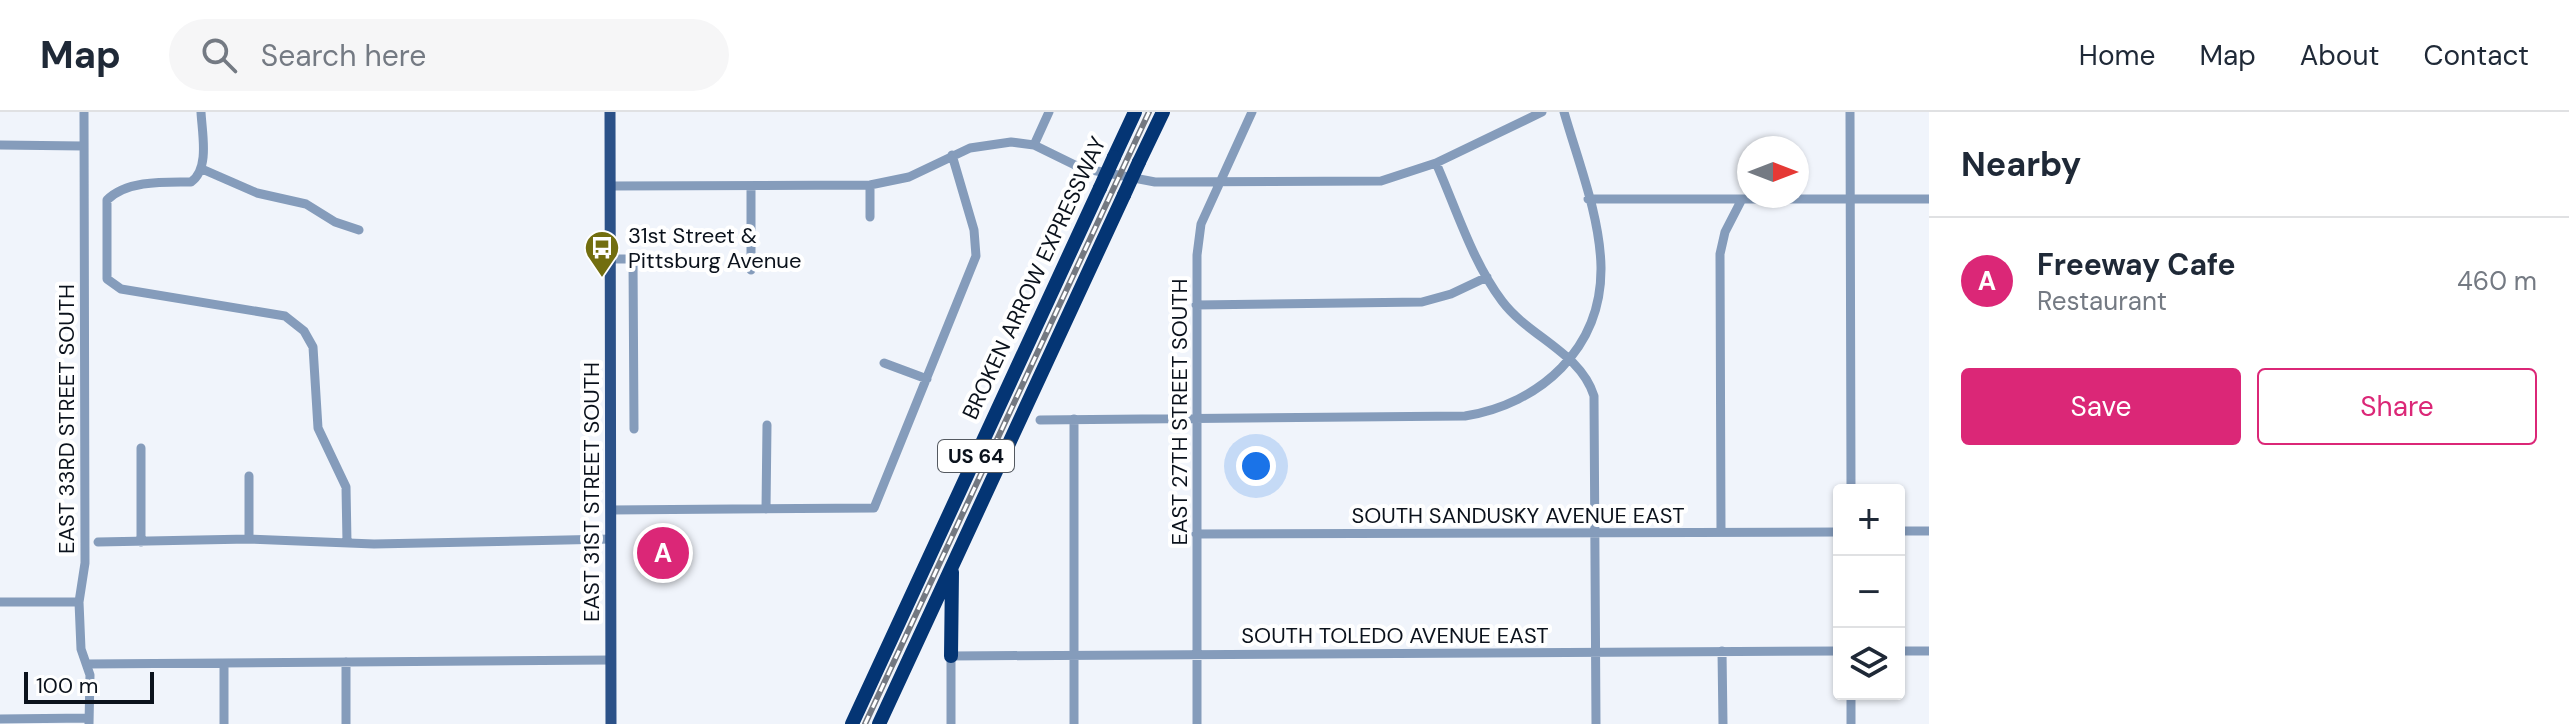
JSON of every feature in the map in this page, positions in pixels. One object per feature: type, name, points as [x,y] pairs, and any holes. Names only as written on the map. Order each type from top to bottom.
[{"type":"highway","name":"BROKEN ARROW EXPRESSWAY","points":[[852,724],[1135,112]]},
{"type":"highway","name":"US 64","points":[[879,724],[1163,112]]},
{"type":"highway","points":[[951,656],[952,567]]},
{"type":"main road","name":"EAST 31ST STREET SOUTH","points":[[610,112],[611,724]]},
{"type":"street","name":"EAST 33RD STREET SOUTH","points":[[84,112],[85,563],[79,602],[81,649],[87,664],[89,721]]},
{"type":"street","points":[[201,112],[202,169],[191,182],[144,184],[125,189],[107,200],[105,273],[115,287],[285,316],[304,331],[316,362],[318,428],[344,476],[347,542]]},
{"type":"street","points":[[1034,145],[1049,112]]},
{"type":"street","name":"EAST 27TH STREET SOUTH","points":[[1197,724],[1196,305],[1201,224],[1252,112]]},
{"type":"street","points":[[610,186],[870,185],[909,177],[952,155],[987,144],[1034,145],[1081,168],[1155,182],[1381,181],[1436,163],[1542,112]]},
{"type":"street","points":[[1040,420],[1465,416],[1507,407],[1530,396],[1569,359],[1591,320],[1599,284],[1599,255],[1588,199],[1564,112]]},
{"type":"street","points":[[1850,112],[1851,484]]},
{"type":"street","points":[[0,145],[83,146]]},
{"type":"street","points":[[611,510],[874,508],[976,256],[974,230],[952,155]]},
{"type":"street","points":[[1436,163],[1487,277],[1512,313],[1582,370],[1594,396],[1596,724]]},
{"type":"street","points":[[202,169],[257,193],[306,204],[335,222],[359,230]]},
{"type":"street","points":[[870,185],[870,217]]},
{"type":"street","points":[[751,186],[751,270]]},
{"type":"street","points":[[1588,199],[1737,199]]},
{"type":"street","points":[[1809,199],[1929,199]]},
{"type":"street","points":[[1721,532],[1720,254],[1725,232],[1737,208]]},
{"type":"street","name":"EAST 31ST STREET SOUTH","points":[[610,259],[633,259],[634,429]]},
{"type":"street","points":[[1196,305],[1422,302],[1451,294],[1487,277]]},
{"type":"street","points":[[884,363],[927,379]]},
{"type":"street","points":[[1074,419],[1074,724]]},
{"type":"street","points":[[766,509],[767,425]]},
{"type":"street","points":[[141,448],[141,542]]},
{"type":"street","points":[[249,476],[249,539]]},
{"type":"street","points":[[1905,531],[1929,531]]},
{"type":"street","name":"SOUTH SANDUSKY AVENUE EAST","points":[[1196,534],[1833,532]]},
{"type":"street","points":[[98,542],[611,539]]},
{"type":"street","points":[[0,602],[79,602]]},
{"type":"street","points":[[1722,651],[1723,724]]},
{"type":"street","name":"SOUTH TOLEDO AVENUE EAST","points":[[951,656],[1833,651]]},
{"type":"street","points":[[1905,651],[1929,651]]},
{"type":"street","points":[[951,656],[951,724]]},
{"type":"street","points":[[87,664],[610,660]]},
{"type":"street","points":[[346,662],[346,724]]},
{"type":"street","points":[[224,663],[224,724]]},
{"type":"street","points":[[1851,700],[1851,724]]},
{"type":"street","points":[[0,719],[89,721]]},
{"type":"railway","points":[[865,724],[1149,112]]},
{"type":"place","name":"31st Street & Pittsburg Avenue","points":[[602,279]]},
{"type":"place","name":"Freeway Cafe","points":[[663,553]]}]
